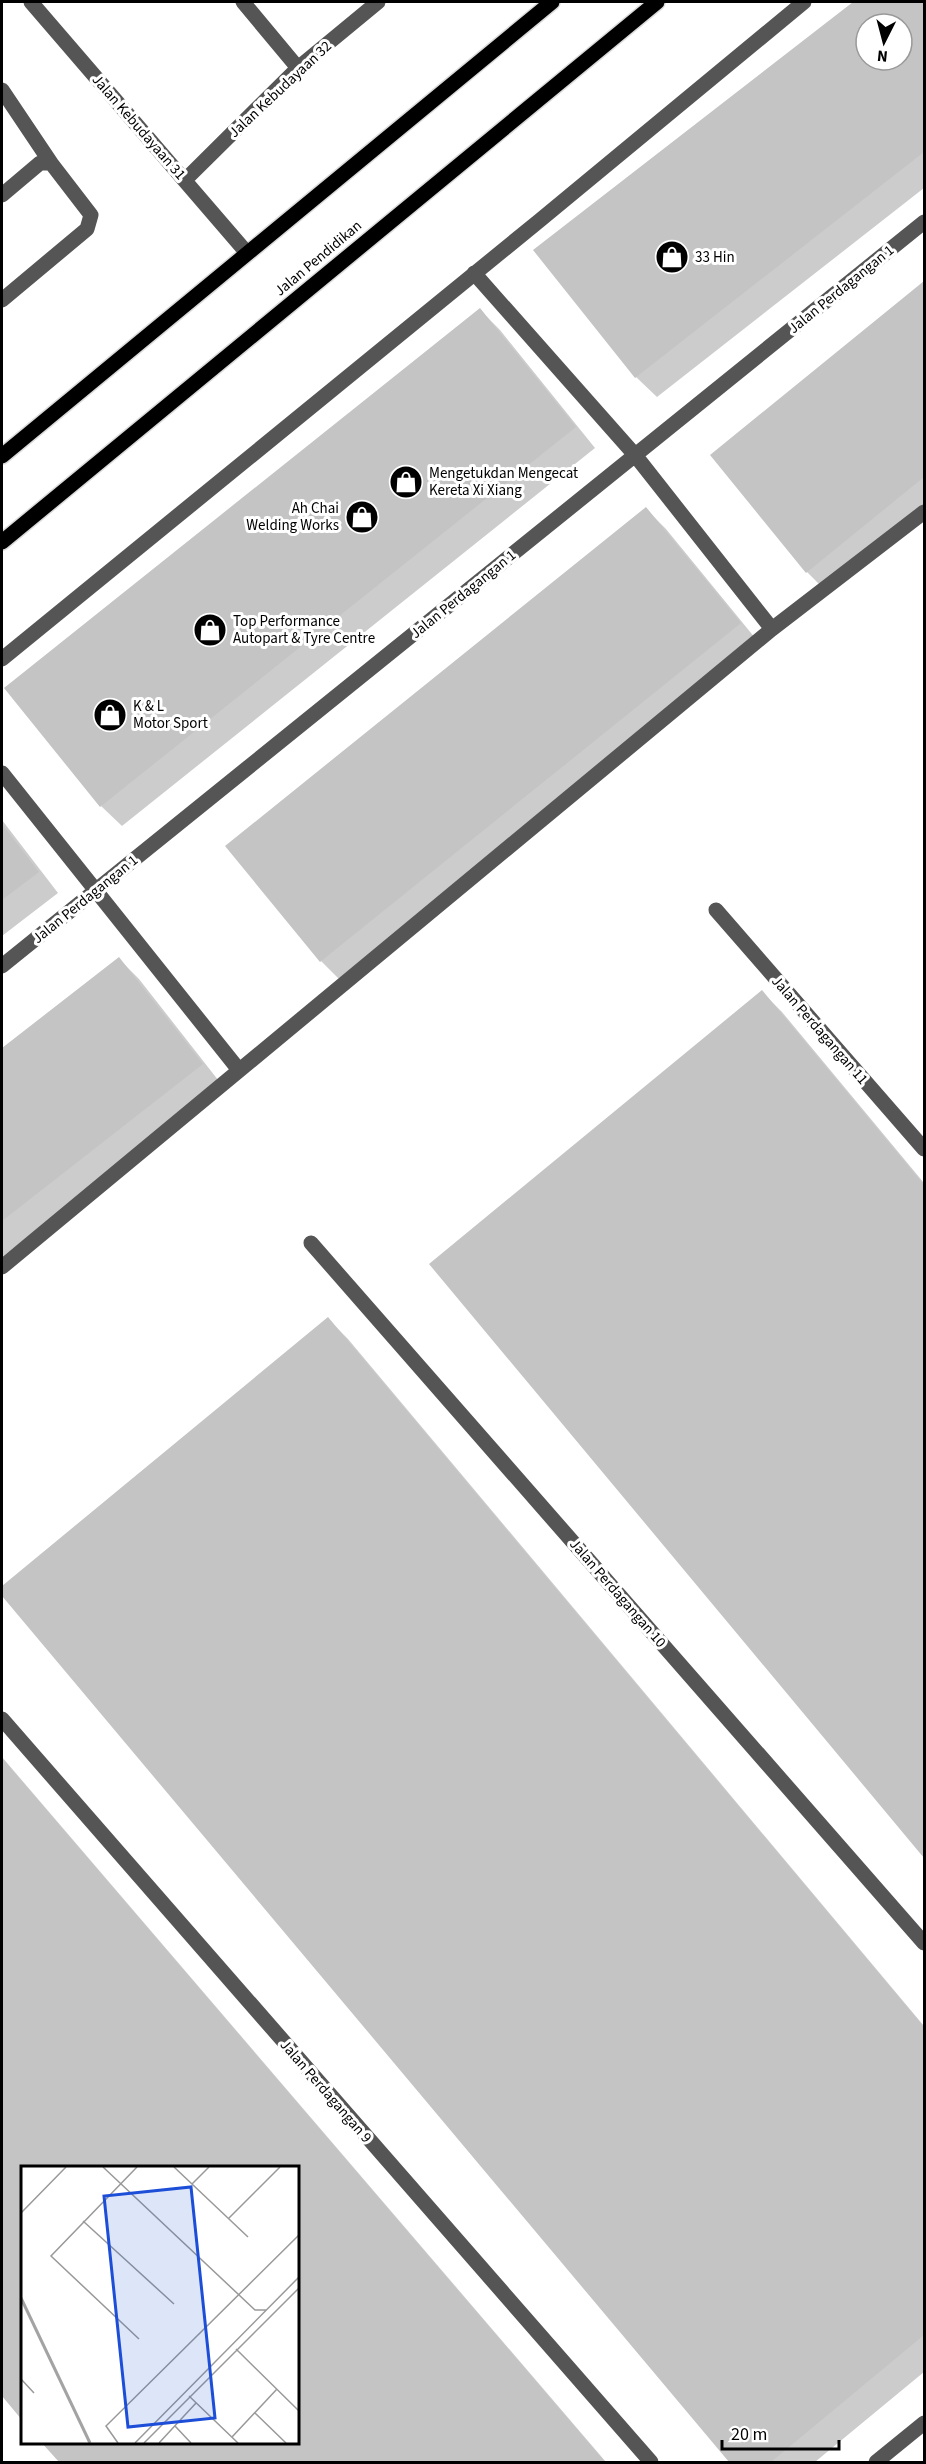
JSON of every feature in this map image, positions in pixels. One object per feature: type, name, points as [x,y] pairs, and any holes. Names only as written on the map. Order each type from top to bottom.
[{"type":"main road","points":[[2,456],[552,2]]},
{"type":"main road","name":"Jalan Pendidikan","points":[[2,542],[657,2]]},
{"type":"street","name":"Jalan Kebudayaan 31","points":[[31,2],[247,253]]},
{"type":"street","points":[[243,2],[298,68]]},
{"type":"street","name":"Jalan Kebudayaan 32","points":[[184,180],[298,68],[378,2]]},
{"type":"street","points":[[2,659],[804,2]]},
{"type":"street","points":[[2,90],[51,164],[91,215],[87,230],[2,300]]},
{"type":"street","points":[[2,195],[39,163],[51,164]]},
{"type":"street","name":"Jalan Perdagangan 1","points":[[2,966],[924,222]]},
{"type":"street","points":[[474,273],[635,455],[772,629]]},
{"type":"street","points":[[2,1267],[772,629],[924,512]]},
{"type":"street","points":[[2,773],[239,1070]]},
{"type":"street","name":"Jalan Perdagangan 11","points":[[716,910],[924,1149]]},
{"type":"street","name":"Jalan Perdagangan 10","points":[[311,1243],[924,1943]]},
{"type":"street","name":"Jalan Perdagangan 9","points":[[2,1719],[651,2463]]},
{"type":"street","points":[[876,2463],[924,2423]]},
{"type":"building","points":[[853,2],[924,2],[924,152],[635,378],[533,250]]},
{"type":"building","points":[[924,281],[924,477],[806,573],[710,455]]},
{"type":"building","points":[[480,308],[576,427],[100,807],[4,688]]},
{"type":"building","points":[[646,507],[741,623],[320,962],[225,846]]},
{"type":"building","points":[[2,824],[39,872],[2,900]]},
{"type":"building","points":[[119,957],[203,1064],[2,1221],[2,1048]]},
{"type":"building","points":[[762,990],[924,1185],[924,1858],[429,1264]]},
{"type":"building","points":[[328,1317],[924,2027],[924,2335],[771,2462],[729,2462],[2,1596],[2,1586]]},
{"type":"building","points":[[2,1758],[605,2462],[59,2462],[42,2443],[298,2443],[298,2166],[21,2166],[21,2419],[2,2396]]},
{"type":"place","name":"33 Hin","points":[[672,257]]},
{"type":"place","name":"Mengetukdan Mengecat Kereta Xi Xiang","points":[[406,482]]},
{"type":"place","name":"Ah Chai Welding Works","points":[[362,517]]},
{"type":"place","name":"Top Performance Autopart & Tyre Centre","points":[[210,630]]},
{"type":"place","name":"K & L Motor Sport","points":[[110,715]]}]
